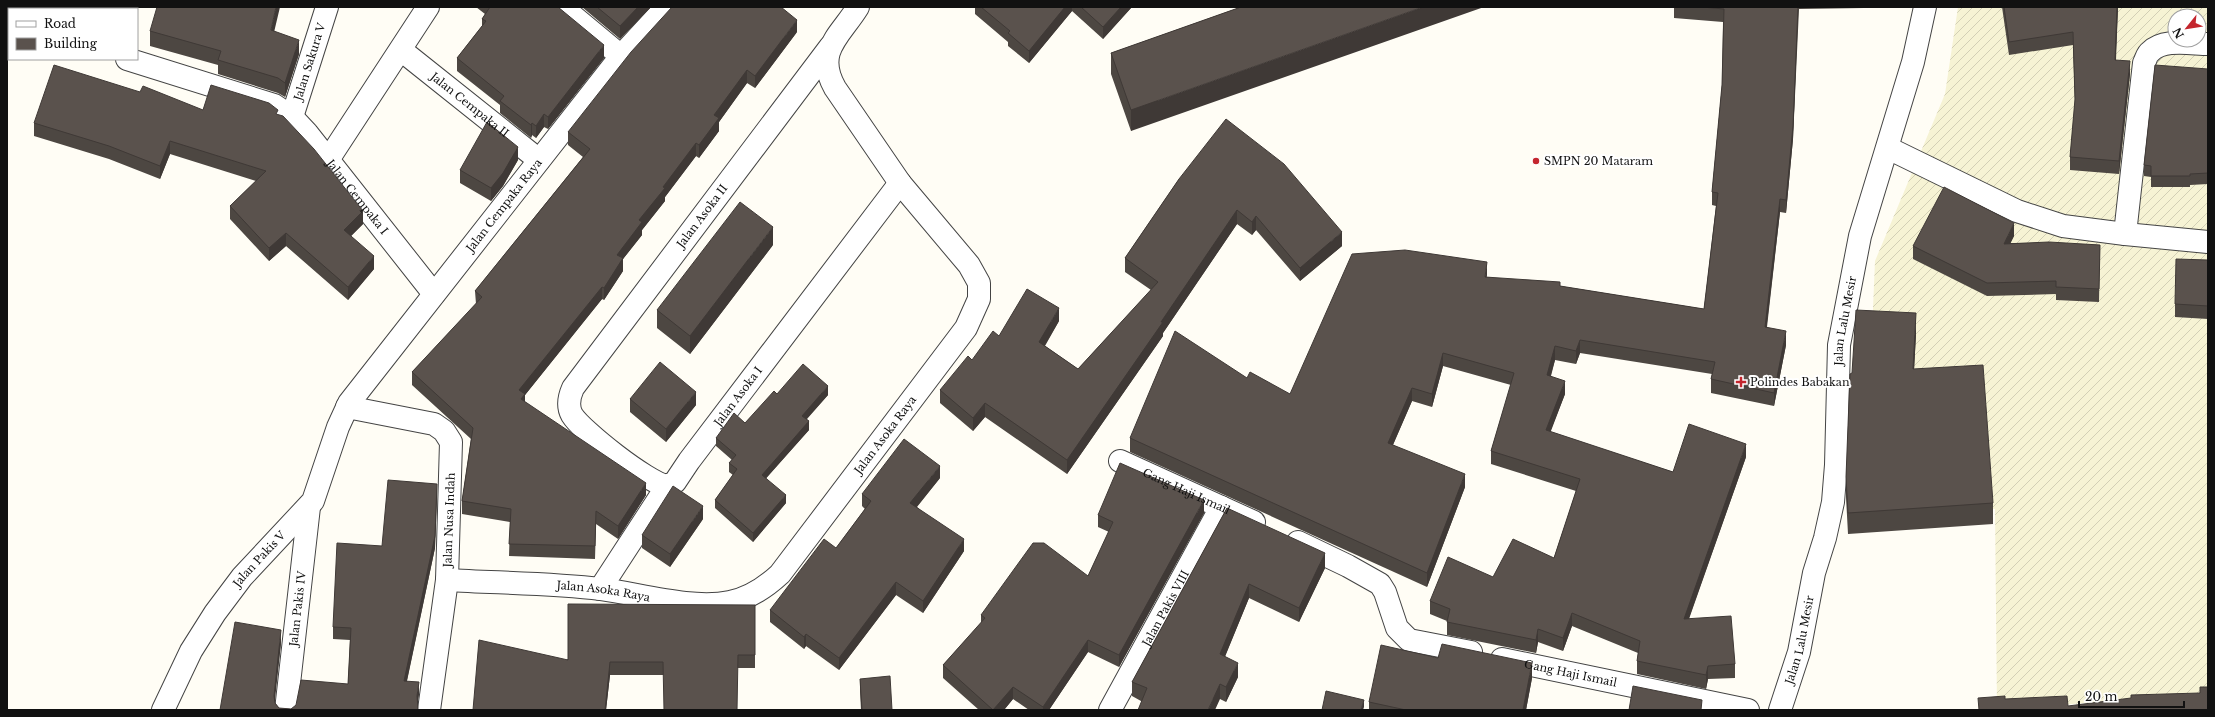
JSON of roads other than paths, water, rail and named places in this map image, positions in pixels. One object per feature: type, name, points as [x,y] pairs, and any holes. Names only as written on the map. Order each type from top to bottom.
[{"type":"street","name":"Jalan Sakura V","points":[[283,111],[327,7]]},
{"type":"street","points":[[328,160],[428,7]]},
{"type":"street","points":[[562,7],[621,56]]},
{"type":"street","name":"Jalan Cempaka Raya","points":[[347,407],[621,56],[666,7]]},
{"type":"street","name":"Jalan Asoka Raya","points":[[447,580],[600,589],[696,604],[730,602],[766,586],[780,574],[966,328],[979,299],[979,284],[963,256],[900,183],[831,82],[827,62],[830,47],[834,38],[858,7]]},
{"type":"street","name":"Jalan Lalu Mesir","points":[[1780,710],[1800,646],[1814,573],[1825,538],[1832,502],[1836,465],[1839,345],[1860,236],[1913,62],[1925,7]]},
{"type":"street","points":[[2125,234],[2144,63],[2150,52],[2161,45],[2180,43],[2208,44]]},
{"type":"street","name":"Jalan Asoka II","points":[[666,486],[652,481],[622,460],[573,416],[569,400],[575,385],[830,47]]},
{"type":"street","name":"Jalan Cempaka II","points":[[401,50],[539,160]]},
{"type":"street","points":[[130,60],[283,111]]},
{"type":"street","name":"Jalan Cempaka I","points":[[283,111],[328,160],[434,294]]},
{"type":"street","points":[[1888,148],[2017,211],[2064,226],[2125,234],[2208,242]]},
{"type":"street","name":"Jalan Asoka I","points":[[600,589],[666,486],[679,478],[689,461],[900,183]]},
{"type":"street","name":"Jalan Pakis V","points":[[163,710],[191,651],[215,613],[252,566],[309,507],[316,496],[327,458],[347,407]]},
{"type":"street","name":"Jalan Nusa Indah","points":[[347,407],[434,424],[447,434],[451,442],[447,580],[429,710]]},
{"type":"street","name":"Gang Haji Ismail","points":[[1120,461],[1348,566],[1380,584],[1385,592],[1398,628],[1409,640],[1748,710]]},
{"type":"street","name":"Jalan Pakis IV","points":[[286,710],[309,507]]},
{"type":"street","name":"Jalan Pakis VIII","points":[[1110,710],[1221,507]]},
{"type":"place","name":"SMPN 20 Mataram","points":[[1536,161]]},
{"type":"place","name":"Polindes Babakan","points":[[1741,382]]}]
